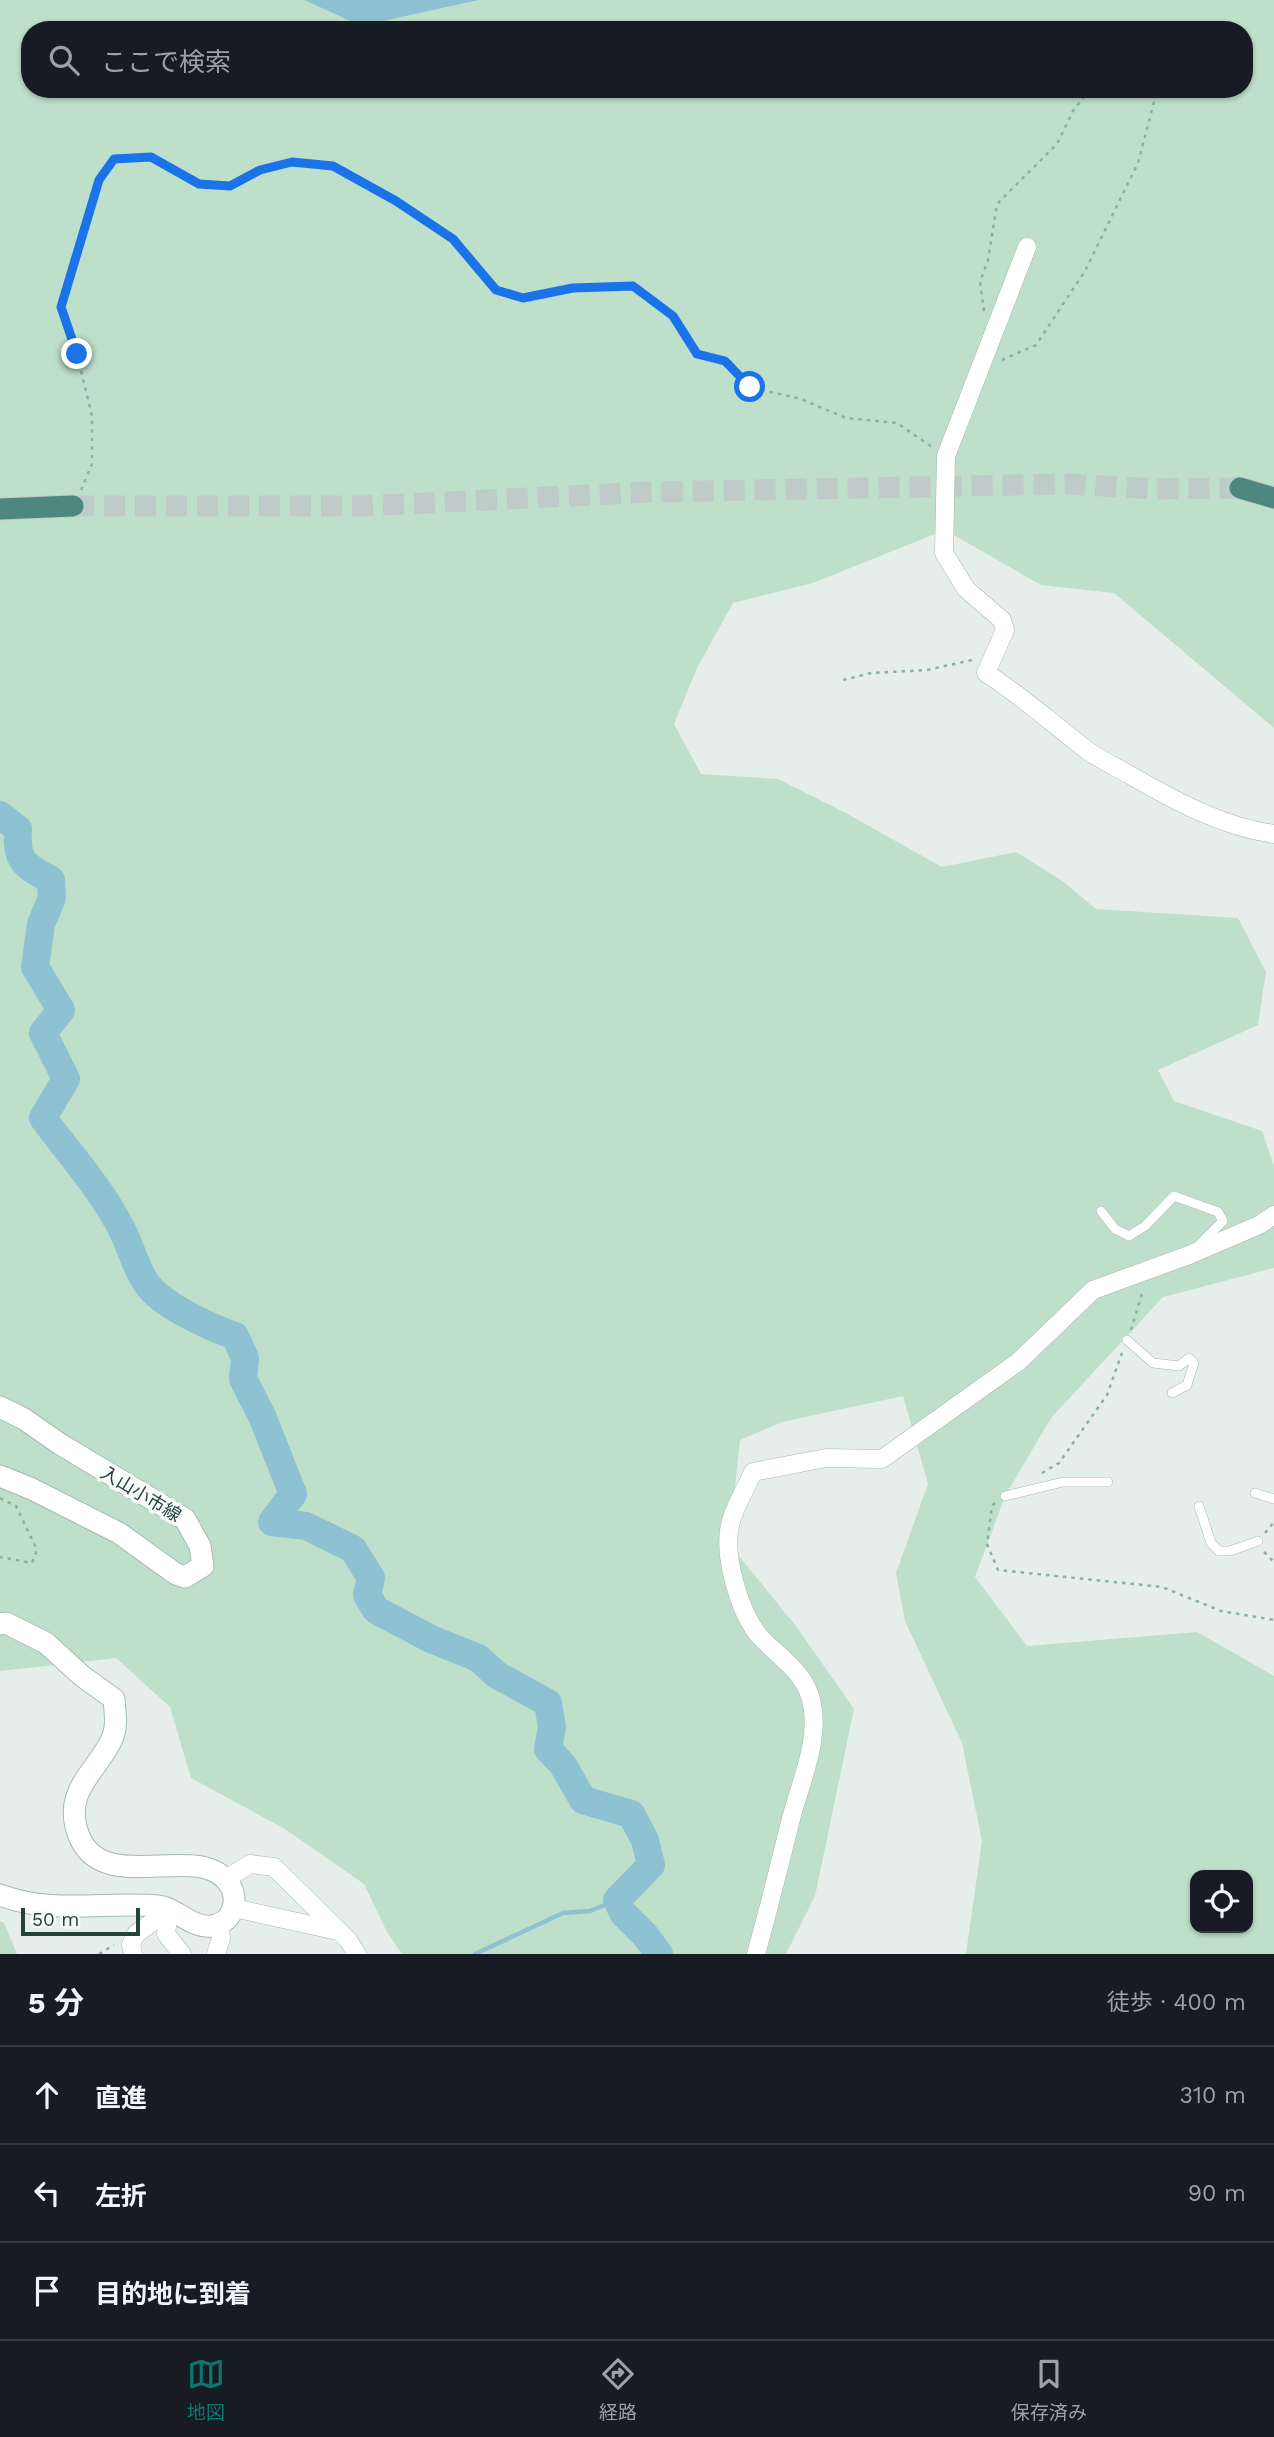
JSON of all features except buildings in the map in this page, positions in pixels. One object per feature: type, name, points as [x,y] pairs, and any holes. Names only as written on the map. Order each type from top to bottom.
[{"type":"highway","points":[[1240,488],[1274,498]]},
{"type":"highway","points":[[0,509],[73,506]]},
{"type":"main road","name":"入山小市線","points":[[0,1407],[185,1519],[200,1546],[203,1566],[185,1577],[176,1574],[119,1533],[0,1476]]},
{"type":"main road","points":[[0,1624],[6,1623],[46,1643],[82,1676],[114,1699],[116,1721],[113,1740],[88,1774],[73,1804],[80,1838],[89,1852],[105,1863],[153,1867],[202,1866],[226,1879],[234,1893],[227,1915],[212,1926],[191,1922],[162,1906],[79,1908],[21,1902],[0,1895]]},
{"type":"street","points":[[1027,247],[946,456],[944,553],[966,589],[1002,620],[1005,630],[986,673],[1009,687],[1090,752],[1192,809],[1232,824],[1274,834]]},
{"type":"street","points":[[756,1954],[813,1739],[811,1697],[804,1682],[759,1636],[735,1583],[728,1538],[730,1524],[753,1472],[826,1458],[883,1459],[1018,1362],[1093,1290],[1189,1255],[1259,1225],[1274,1215]]},
{"type":"street","points":[[226,1879],[250,1864],[274,1867],[338,1931],[357,1954]]},
{"type":"street","points":[[133,1954],[131,1944],[136,1934],[169,1910]]},
{"type":"street","points":[[169,1910],[166,1934],[182,1954]]},
{"type":"street","points":[[216,1954],[227,1915],[338,1931]]},
{"type":"lane","points":[[1101,1211],[1115,1229],[1129,1236],[1145,1226],[1174,1196],[1218,1212],[1223,1221],[1189,1255]]},
{"type":"lane","points":[[1127,1340],[1153,1363],[1179,1366],[1189,1358],[1194,1363],[1186,1385],[1172,1393]]},
{"type":"lane","points":[[1005,1496],[1063,1482],[1108,1482]]},
{"type":"lane","points":[[1255,1493],[1274,1499]]},
{"type":"lane","points":[[1199,1506],[1211,1543],[1219,1551],[1230,1551],[1258,1541]]},
{"type":"path","points":[[994,333],[985,314],[980,282],[988,260],[997,204],[1057,144],[1073,111],[1083,98]]},
{"type":"path","points":[[980,369],[1036,345],[1086,271],[1138,163],[1156,98]]},
{"type":"path","points":[[73,506],[92,464],[92,416],[77,354],[61,307],[99,180],[114,159],[151,157],[199,184],[230,186],[260,170],[292,162],[333,166],[396,201],[453,239],[496,290],[523,298],[573,288],[633,286],[673,316],[697,354],[725,361],[750,387],[801,399],[846,418],[897,423],[946,456]]},
{"type":"path","points":[[843,680],[871,673],[927,670],[993,655]]},
{"type":"path","points":[[1041,1474],[1059,1463],[1107,1395],[1136,1316],[1147,1272]]},
{"type":"path","points":[[1005,1496],[992,1506],[987,1544],[998,1570],[1161,1587],[1222,1611],[1274,1620]]},
{"type":"path","points":[[0,1498],[16,1506],[37,1550],[32,1563],[0,1557]]},
{"type":"green space","points":[[0,0],[304,0],[350,21],[21,21],[21,98],[1253,98],[1253,21],[384,21],[479,0],[1274,0],[1274,728],[1114,593],[1041,585],[945,530],[813,583],[733,603],[697,668],[674,724],[701,774],[778,779],[844,812],[942,867],[1016,852],[1061,880],[1096,909],[1238,918],[1266,972],[1258,1025],[1158,1070],[1174,1101],[1262,1131],[1274,1166],[1274,1268],[1163,1297],[1051,1418],[1005,1496],[975,1577],[1027,1646],[1197,1632],[1274,1676],[1274,1954],[966,1954],[982,1841],[962,1743],[905,1621],[896,1573],[928,1484],[903,1396],[782,1422],[740,1440],[729,1544],[796,1626],[854,1709],[815,1896],[786,1954],[402,1954],[387,1932],[364,1884],[285,1829],[191,1778],[170,1707],[116,1658],[0,1671]]},
{"type":"green space","points":[[0,1921],[4,1923],[17,1954],[0,1954]]},
{"type":"water","points":[[304,0],[479,0],[384,21],[350,21]]},
{"type":"waterway","points":[[0,815],[18,829],[20,856],[28,866],[51,880],[52,898],[41,924],[35,967],[61,1010],[43,1033],[66,1079],[43,1118],[110,1208],[148,1286],[182,1312],[235,1336],[245,1358],[243,1379],[262,1416],[293,1494],[272,1522],[306,1526],[353,1549],[371,1578],[367,1595],[376,1610],[431,1639],[478,1658],[497,1675],[548,1703],[552,1727],[548,1749],[563,1765],[583,1800],[631,1814],[645,1840],[651,1865],[617,1900],[623,1913],[659,1954]]},
{"type":"waterway","points":[[475,1954],[563,1913],[590,1911],[617,1900]]},
{"type":"tunnel","points":[[73,506],[364,506],[652,492],[1069,484],[1157,489],[1240,488]]},
{"type":"route","points":[[77,354],[61,307],[99,180],[114,159],[151,157],[199,184],[230,186],[260,170],[292,162],[333,166],[396,201],[453,239],[496,290],[523,298],[573,288],[633,286],[673,316],[697,354],[725,361],[750,387]]}]
